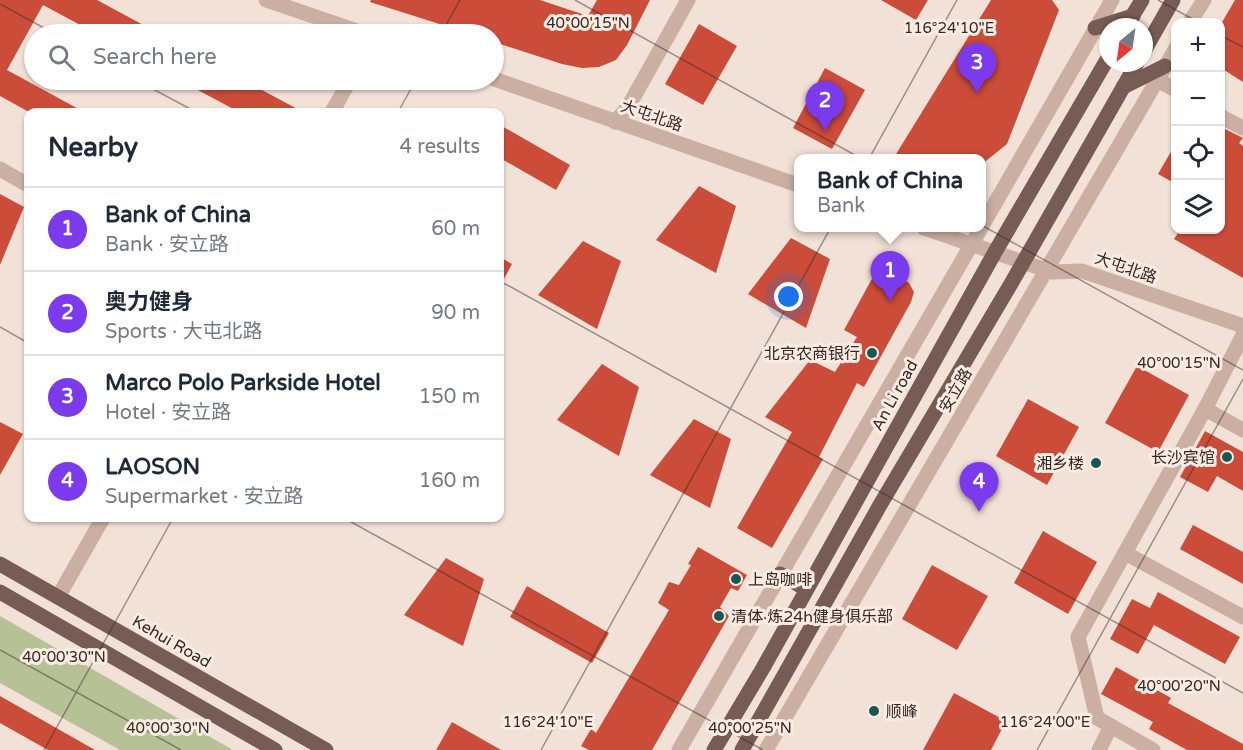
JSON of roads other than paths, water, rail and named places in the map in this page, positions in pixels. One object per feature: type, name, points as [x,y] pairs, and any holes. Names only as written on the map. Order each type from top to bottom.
[{"type":"main road","points":[[1131,18],[1142,0]]},
{"type":"main road","points":[[1153,35],[1173,0]]},
{"type":"main road","points":[[1095,28],[1099,27]]},
{"type":"main road","points":[[1124,87],[1165,66]]},
{"type":"main road","name":"An Li road","points":[[714,750],[763,668],[995,252],[1100,72]]},
{"type":"main road","points":[[742,750],[880,505],[1024,262],[1132,72]]},
{"type":"main road","name":"Kehui Road","points":[[0,564],[326,750]]},
{"type":"main road","points":[[780,574],[806,589]]},
{"type":"main road","points":[[0,592],[275,750]]},
{"type":"street","points":[[266,0],[337,24]]},
{"type":"street","points":[[615,122],[620,104],[677,0]]},
{"type":"street","points":[[615,122],[628,107],[688,0]]},
{"type":"street","points":[[1193,18],[1204,0]]},
{"type":"street","points":[[986,218],[1095,28],[1106,2]]},
{"type":"street","name":"安立路","points":[[766,750],[1171,56]]},
{"type":"street","points":[[1156,80],[1171,88]]},
{"type":"street","name":"大屯北路","points":[[504,83],[794,183]]},
{"type":"street","points":[[334,108],[344,90]]},
{"type":"street","points":[[1225,118],[1243,128]]},
{"type":"street","points":[[0,169],[24,183]]},
{"type":"street","points":[[936,232],[971,244]]},
{"type":"street","points":[[679,750],[978,232]]},
{"type":"street","name":"大屯北路","points":[[971,244],[1052,272],[1082,271],[1243,326]]},
{"type":"street","points":[[1153,750],[1097,718],[1078,637],[1205,410],[1243,335]]},
{"type":"street","points":[[1205,410],[1243,430]]},
{"type":"street","points":[[58,597],[101,522]]},
{"type":"street","points":[[1125,553],[1243,617]]},
{"type":"street","points":[[1098,750],[1111,726]]},
{"type":"place","name":"Marco Polo Parkside Hotel","points":[[977,93]]},
{"type":"place","name":"奥力健身","points":[[825,131]]},
{"type":"place","name":"Bank of China","points":[[890,301]]},
{"type":"place","name":"北京农商银行","points":[[872,353]]},
{"type":"place","name":"长沙宾馆","points":[[1227,457]]},
{"type":"place","name":"湘乡楼","points":[[1096,463]]},
{"type":"place","name":"LAOSON","points":[[979,512]]},
{"type":"place","name":"上岛咖啡","points":[[736,579]]},
{"type":"place","name":"清体·炼24h健身俱乐部","points":[[719,616]]},
{"type":"place","name":"顺峰","points":[[874,711]]}]
